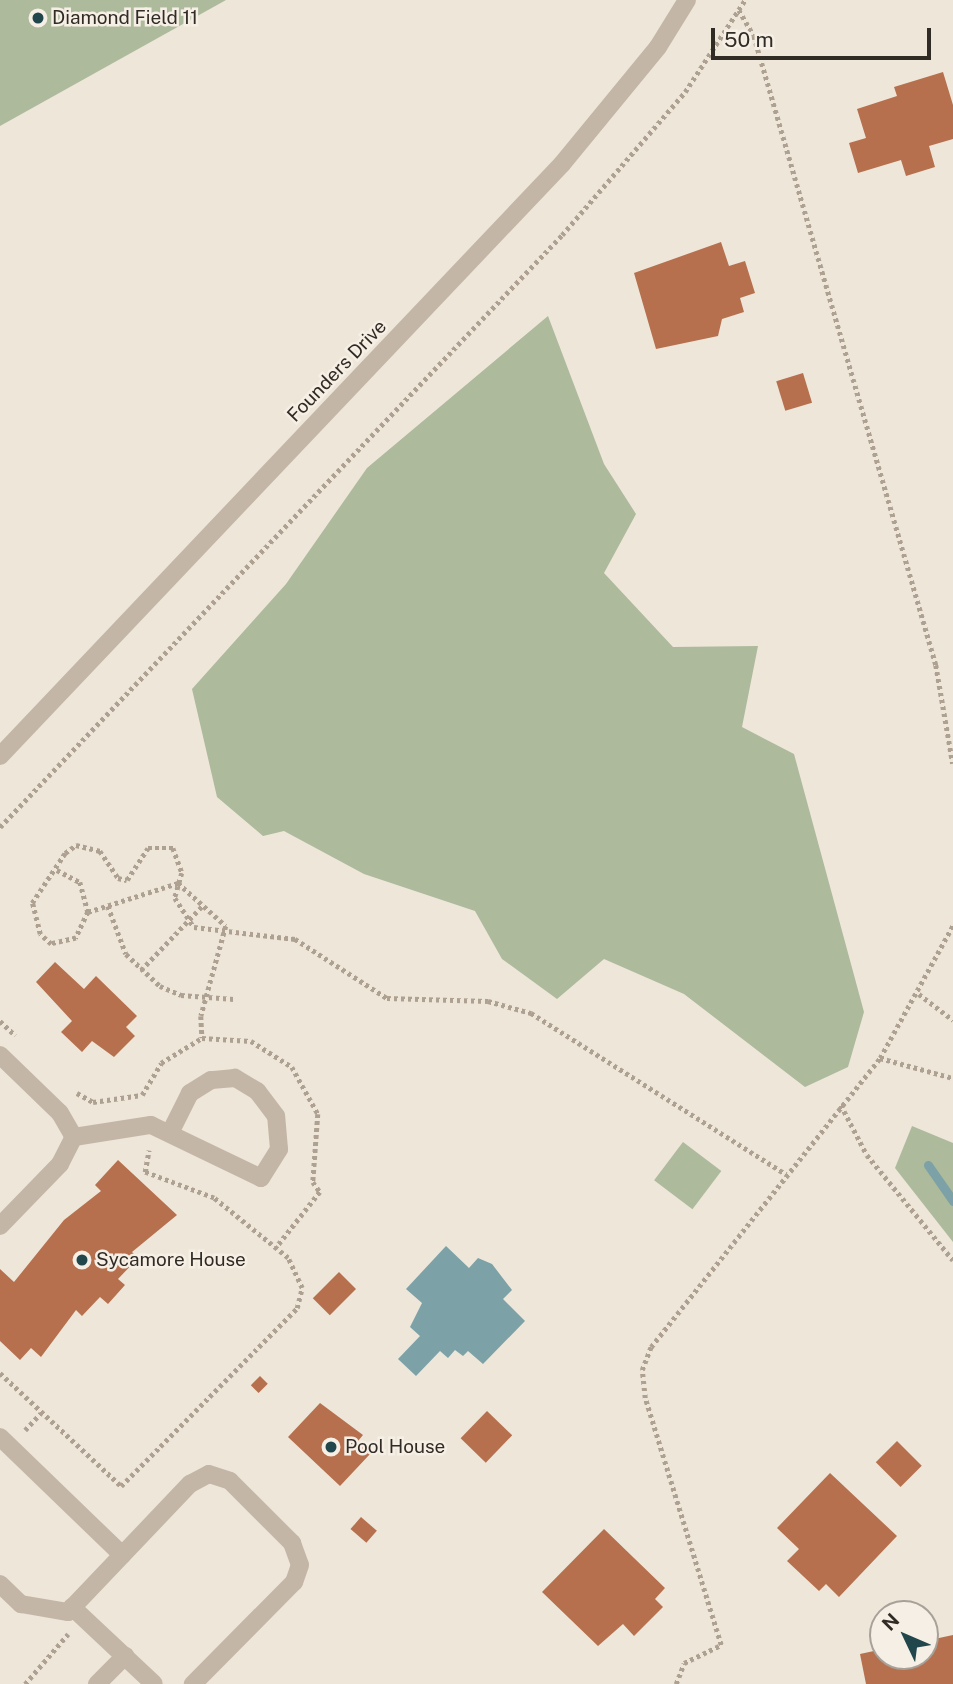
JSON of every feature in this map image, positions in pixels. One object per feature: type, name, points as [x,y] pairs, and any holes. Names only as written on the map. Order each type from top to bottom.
[{"type":"street","name":"Founders Drive","points":[[0,756],[562,164],[658,47],[687,0]]},
{"type":"street","points":[[0,1055],[60,1113],[74,1137]]},
{"type":"street","points":[[74,1137],[151,1125],[261,1178],[279,1150],[276,1116],[257,1091],[235,1079],[211,1080],[190,1093],[170,1133]]},
{"type":"street","points":[[0,1226],[60,1164],[74,1137]]},
{"type":"street","points":[[0,1437],[122,1555]]},
{"type":"street","points":[[78,1612],[122,1555],[190,1484],[209,1474],[230,1481],[292,1543],[300,1565],[294,1582],[193,1684]]},
{"type":"street","points":[[0,1584],[21,1604],[46,1612],[78,1612],[154,1684]]},
{"type":"street","points":[[97,1684],[125,1656]]},
{"type":"path","points":[[0,827],[571,226],[685,92],[745,0]]},
{"type":"path","points":[[740,10],[754,36],[936,666],[953,764]]},
{"type":"path","points":[[57,870],[80,882],[88,912],[76,938],[64,945],[40,934],[32,903],[57,870],[65,853],[88,845],[127,880],[148,848],[158,846],[180,857],[175,898],[187,921],[225,930],[295,939],[387,998],[488,1001],[531,1013],[786,1174]]},
{"type":"path","points":[[178,883],[204,904],[225,930]]},
{"type":"path","points":[[88,912],[178,883]]},
{"type":"path","points":[[141,970],[204,904]]},
{"type":"path","points":[[108,906],[114,933],[141,970],[181,995],[205,999],[234,999]]},
{"type":"path","points":[[676,1684],[684,1663],[721,1646],[645,1398],[642,1370],[650,1347],[880,1058],[919,994],[953,925]]},
{"type":"path","points":[[202,1038],[205,999],[225,930]]},
{"type":"path","points":[[919,994],[953,1020]]},
{"type":"path","points":[[880,1058],[953,1078]]},
{"type":"path","points":[[841,1105],[867,1156],[953,1260]]},
{"type":"path","points":[[0,1373],[121,1486],[297,1308],[302,1288],[288,1258],[233,1209],[187,1184],[145,1172],[150,1148],[141,1148]]},
{"type":"path","points":[[25,1684],[78,1612]]},
{"type":"green space","points":[[0,0],[226,0],[0,126]]},
{"type":"green space","points":[[548,316],[604,464],[636,514],[604,573],[673,647],[758,646],[742,727],[794,754],[864,1012],[848,1067],[805,1087],[684,994],[604,959],[557,999],[502,959],[475,911],[364,874],[284,831],[263,836],[217,797],[192,689],[286,584],[367,468]]},
{"type":"green space","points":[[912,1126],[953,1143],[953,1242],[895,1168]]},
{"type":"green space","points":[[683,1142],[721,1171],[692,1209],[654,1180]]},
{"type":"water","points":[[446,1246],[469,1268],[478,1258],[492,1264],[512,1290],[503,1299],[525,1321],[483,1364],[468,1351],[463,1356],[455,1350],[448,1358],[440,1351],[416,1376],[398,1359],[420,1336],[410,1327],[422,1303],[406,1289]]},
{"type":"building","points":[[943,72],[953,105],[953,139],[929,146],[935,167],[906,176],[901,160],[858,173],[849,143],[866,138],[857,109],[897,96],[894,87]]},
{"type":"building","points":[[721,242],[729,266],[745,261],[755,293],[740,298],[744,312],[722,319],[718,336],[656,349],[634,273]]},
{"type":"building","points":[[803,373],[812,403],[785,411],[776,381]]},
{"type":"building","points":[[55,962],[84,989],[96,976],[137,1016],[126,1027],[135,1036],[114,1057],[92,1041],[82,1052],[61,1032],[72,1021],[36,982]]},
{"type":"building","name":"Sycamore House","points":[[118,1160],[177,1215],[132,1252],[138,1258],[118,1279],[125,1285],[108,1304],[100,1297],[82,1316],[76,1310],[41,1357],[31,1348],[20,1360],[0,1341],[0,1269],[14,1282],[64,1220],[101,1191],[95,1185]]},
{"type":"building","points":[[339,1272],[356,1289],[330,1315],[313,1298]]},
{"type":"building","points":[[260,1376],[268,1384],[259,1393],[251,1385]]},
{"type":"building","name":"Pool House","points":[[320,1403],[363,1435],[358,1441],[371,1453],[340,1486],[288,1437]]},
{"type":"building","points":[[487,1411],[512,1435],[486,1463],[461,1438]]},
{"type":"building","points":[[897,1441],[922,1466],[901,1487],[876,1462]]},
{"type":"building","points":[[830,1473],[897,1536],[839,1597],[826,1584],[819,1591],[787,1561],[799,1549],[777,1528]]},
{"type":"building","points":[[361,1517],[377,1531],[366,1543],[351,1529]]},
{"type":"building","points":[[604,1529],[665,1588],[655,1599],[663,1607],[634,1636],[623,1624],[598,1646],[542,1592]]},
{"type":"building","points":[[953,1635],[953,1684],[866,1684],[860,1654],[869,1652],[869,1670],[939,1670],[939,1638]]},
{"type":"waterway","points":[[928,1165],[953,1201]]},
{"type":"place","name":"Diamond Field 11","points":[[38,18]]},
{"type":"place","name":"Sycamore House","points":[[82,1260]]},
{"type":"place","name":"Pool House","points":[[331,1447]]}]
